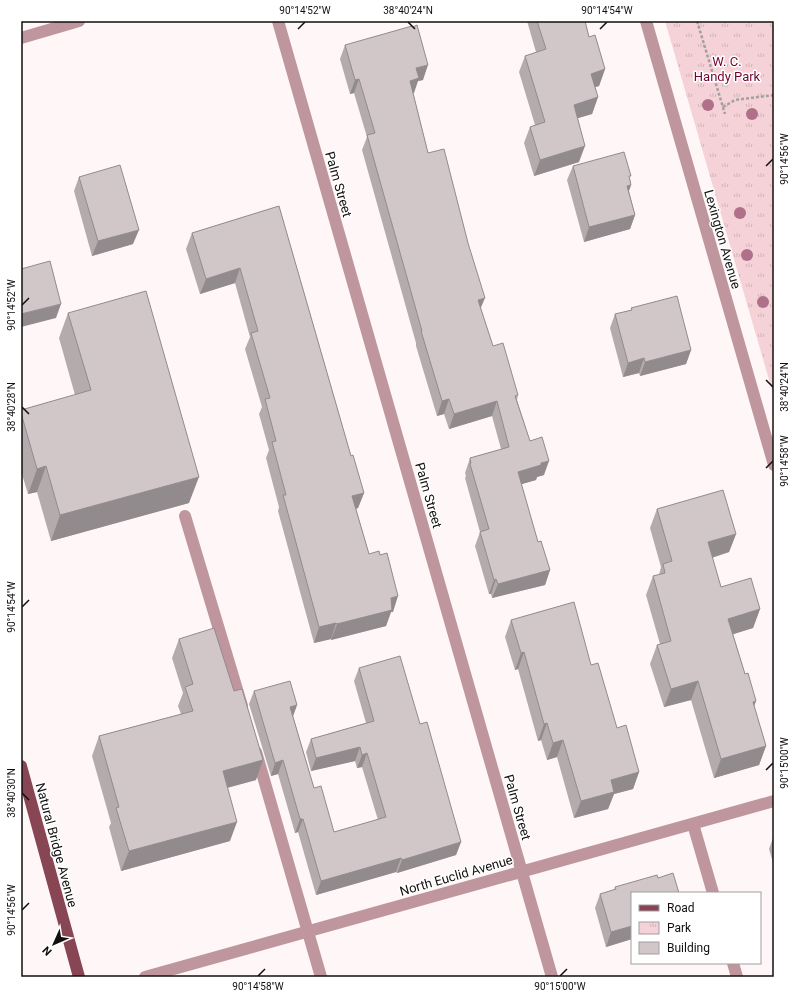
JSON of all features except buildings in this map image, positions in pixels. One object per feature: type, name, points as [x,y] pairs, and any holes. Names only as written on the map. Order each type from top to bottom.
[{"type":"main road","name":"Natural Bridge Avenue","points":[[21,766],[79,977]]},
{"type":"street","points":[[21,38],[79,21]]},
{"type":"street","name":"Palm Street","points":[[278,21],[552,977]]},
{"type":"street","name":"Lexington Avenue","points":[[646,21],[774,465]]},
{"type":"street","points":[[185,516],[246,720]]},
{"type":"street","points":[[252,742],[309,931],[321,977]]},
{"type":"street","name":"North Euclid Avenue","points":[[145,977],[774,801]]},
{"type":"street","points":[[693,824],[713,892]]},
{"type":"street","points":[[733,964],[737,977]]},
{"type":"path","points":[[697,21],[725,114]]},
{"type":"path","points":[[723,107],[735,100],[774,95]]},
{"type":"green space","name":"W. C. Handy Park","points":[[665,21],[774,21],[774,397]]}]
